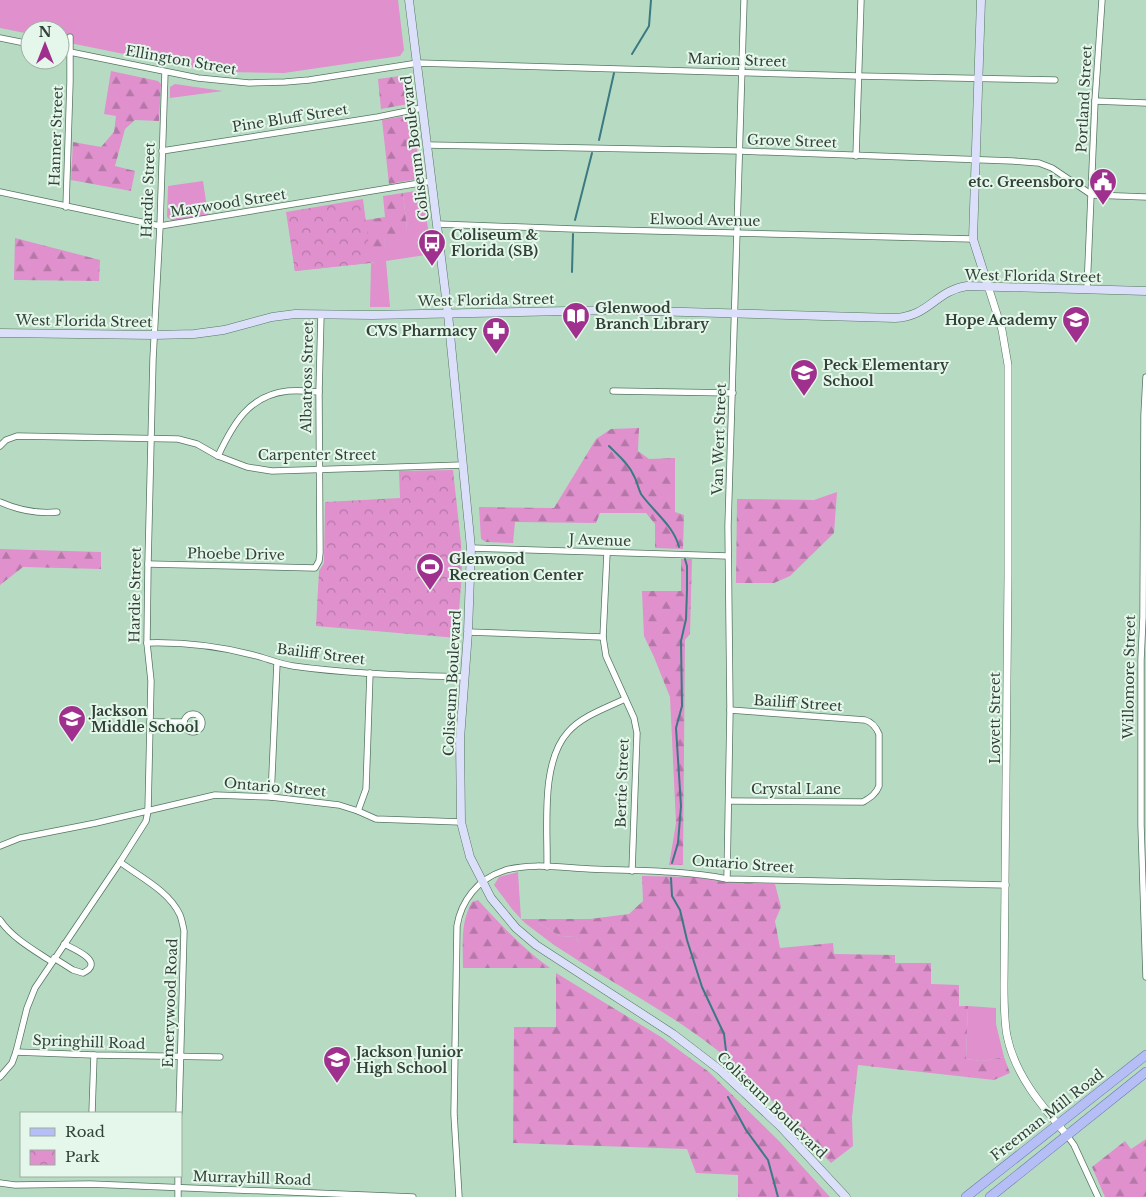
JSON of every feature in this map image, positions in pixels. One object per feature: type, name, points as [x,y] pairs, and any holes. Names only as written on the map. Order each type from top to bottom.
[{"type":"main road","name":"Coliseum Boulevard","points":[[409,0],[448,314],[471,548],[468,632],[460,739],[461,822],[470,857],[482,884],[500,911],[516,928],[536,945],[673,1034],[720,1070],[780,1126],[846,1197]]},
{"type":"main road","points":[[981,0],[973,239],[988,286]]},
{"type":"main road","name":"West Florida Street","points":[[0,333],[154,335],[205,333],[272,317],[295,314],[372,315],[615,310],[901,318],[920,313],[949,291],[967,286],[1146,291]]},
{"type":"main road","name":"Freeman Mill Road","points":[[966,1197],[1146,1055]]},
{"type":"main road","name":"Freeman Mill Road","points":[[991,1197],[1066,1134],[1146,1072]]},
{"type":"street","name":"Van Wert Street","points":[[727,879],[730,710],[728,556],[736,314],[740,72],[744,0]]},
{"type":"street","points":[[856,156],[861,0]]},
{"type":"street","name":"Portland Street","points":[[1087,289],[1095,101],[1102,0]]},
{"type":"street","points":[[0,38],[20,42]]},
{"type":"street","name":"Ellington Street","points":[[70,52],[165,72],[232,82],[285,82],[418,63]]},
{"type":"street","name":"Marion Street","points":[[418,63],[1055,80]]},
{"type":"street","name":"Hanner Street","points":[[66,207],[70,70]]},
{"type":"street","name":"Hardie Street","points":[[0,1077],[12,1063],[27,1008],[35,988],[120,862],[146,821],[148,811],[151,682],[147,642],[148,564],[154,335],[165,72]]},
{"type":"street","points":[[1095,101],[1146,103]]},
{"type":"street","name":"Pine Bluff Street","points":[[162,151],[378,117],[422,108]]},
{"type":"street","name":"Grove Street","points":[[427,144],[740,151],[1039,163],[1052,168],[1092,195]]},
{"type":"street","name":"Maywood Street","points":[[0,192],[160,226],[432,181]]},
{"type":"street","points":[[1092,195],[1146,197]]},
{"type":"street","name":"Elwood Avenue","points":[[437,224],[574,230],[973,239]]},
{"type":"street","name":"Lovett Street","points":[[988,286],[1002,330],[1008,365],[1004,996],[1007,1037],[1014,1060],[1023,1078],[1066,1134]]},
{"type":"street","name":"Albatross Street","points":[[319,561],[321,314]]},
{"type":"street","name":"Willomore Street","points":[[1146,376],[1144,415],[1144,617],[1140,660],[1141,820],[1146,977]]},
{"type":"street","points":[[613,390],[733,393]]},
{"type":"street","points":[[218,456],[230,431],[244,412],[261,400],[288,391],[319,392]]},
{"type":"street","name":"Carpenter Street","points":[[0,446],[6,440],[17,436],[178,439],[197,444],[218,456],[247,467],[272,470],[463,465]]},
{"type":"street","points":[[0,502],[25,511],[56,512]]},
{"type":"street","name":"J Avenue","points":[[471,548],[728,556]]},
{"type":"street","name":"Bertie Street","points":[[607,553],[603,637],[606,656],[634,718],[637,733],[632,871]]},
{"type":"street","name":"Phoebe Drive","points":[[148,564],[315,568],[319,561]]},
{"type":"street","points":[[468,632],[603,637]]},
{"type":"street","name":"Bailiff Street","points":[[147,642],[197,644],[253,655],[277,663],[294,666],[370,673],[464,677]]},
{"type":"street","points":[[271,797],[277,663]]},
{"type":"street","points":[[358,811],[366,790],[370,673]]},
{"type":"street","points":[[547,867],[548,781],[552,761],[567,732],[578,722],[625,699]]},
{"type":"street","name":"Bailiff Street","points":[[730,710],[865,720],[874,725],[880,734],[879,786],[877,791],[863,802]]},
{"type":"street","points":[[150,722],[184,722]]},
{"type":"street","name":"Ontario Street","points":[[0,846],[20,838],[215,795],[271,797],[339,805],[376,819],[461,822]]},
{"type":"street","name":"Crystal Lane","points":[[729,801],[863,802]]},
{"type":"street","name":"Emerywood Road","points":[[120,862],[171,902],[180,915],[184,931],[179,1112]]},
{"type":"street","name":"Ontario Street","points":[[459,1197],[454,1114],[457,926],[465,902],[472,893],[493,876],[512,868],[547,867],[689,873],[727,879],[1006,885]]},
{"type":"street","points":[[1,924],[26,945],[53,960],[78,972],[88,971],[91,966],[88,957],[64,944]]},
{"type":"street","name":"Springhill Road","points":[[16,1052],[94,1056],[220,1058]]},
{"type":"street","points":[[92,1112],[94,1056]]},
{"type":"street","points":[[1066,1134],[1074,1145],[1098,1197]]},
{"type":"street","points":[[90,1184],[91,1177]]},
{"type":"street","points":[[178,1177],[178,1197]]},
{"type":"street","name":"Murrayhill Road","points":[[0,1183],[15,1185],[90,1184],[413,1197]]},
{"type":"green space","points":[[0,0],[398,0],[404,50],[400,56],[284,73],[222,72],[70,43],[70,20],[20,20],[20,32],[0,28]]},
{"type":"green space","points":[[111,71],[158,81],[161,84],[159,121],[135,120],[125,129],[115,166],[135,171],[131,191],[71,180],[73,142],[101,147],[114,132],[116,116],[104,114]]},
{"type":"green space","points":[[400,76],[407,78],[410,88],[408,104],[381,109],[378,79]]},
{"type":"green space","points":[[175,84],[223,91],[170,98],[170,87]]},
{"type":"green space","points":[[410,115],[413,118],[420,175],[418,179],[389,184],[382,120]]},
{"type":"green space","points":[[203,181],[208,215],[172,221],[167,217],[168,186]]},
{"type":"green space","points":[[422,190],[432,254],[386,261],[390,307],[370,307],[371,263],[385,260],[384,241],[407,229],[403,193]]},
{"type":"green space","points":[[403,193],[407,229],[404,236],[384,241],[386,261],[295,271],[292,250],[360,228],[366,220],[385,217],[383,196]]},
{"type":"green space","points":[[363,199],[371,263],[295,271],[286,212]]},
{"type":"green space","points":[[15,238],[100,260],[99,281],[14,280]]},
{"type":"green space","points":[[639,428],[638,451],[649,459],[675,458],[675,512],[684,515],[683,549],[655,548],[655,524],[646,513],[600,513],[596,523],[515,522],[513,543],[486,542],[481,539],[479,507],[554,508],[596,439],[611,429]]},
{"type":"green space","points":[[453,470],[461,543],[462,572],[457,638],[316,626],[319,571],[324,563],[325,502],[400,498],[399,471]]},
{"type":"green space","points":[[837,492],[834,533],[790,576],[774,583],[736,583],[737,499],[814,500]]},
{"type":"green space","points":[[0,549],[101,552],[101,569],[23,567],[0,585]]},
{"type":"green space","points":[[681,559],[692,559],[690,634],[685,640],[683,865],[669,865],[676,823],[670,697],[644,636],[642,591],[681,591]]},
{"type":"green space","points":[[518,872],[521,919],[494,885],[499,877]]},
{"type":"green space","points":[[642,876],[693,877],[725,882],[775,884],[781,907],[775,921],[780,948],[833,943],[834,954],[895,955],[895,963],[931,963],[931,984],[959,985],[959,1006],[968,1006],[966,1059],[981,1061],[1004,1057],[1010,1073],[994,1080],[858,1065],[852,1117],[853,1146],[831,1163],[762,1090],[717,1050],[667,1015],[579,961],[579,943],[576,937],[560,936],[538,923],[525,923],[521,919],[590,919],[629,914],[643,901]]},
{"type":"green space","points":[[478,900],[521,944],[550,968],[463,968],[464,926],[472,902]]},
{"type":"green space","points":[[525,923],[538,923],[560,936],[576,937],[579,943],[579,961],[554,945]]},
{"type":"green space","points":[[556,973],[661,1037],[709,1072],[779,1141],[830,1197],[738,1197],[738,1175],[696,1173],[687,1149],[513,1143],[514,1027],[556,1027]]},
{"type":"green space","points":[[968,1006],[996,1008],[996,1024],[1004,1057],[981,1061],[966,1059]]},
{"type":"green space","points":[[1146,1139],[1146,1197],[1105,1197],[1092,1167],[1125,1141],[1131,1149]]},
{"type":"waterway","points":[[632,54],[649,26],[651,0]]},
{"type":"waterway","points":[[599,140],[614,73]]},
{"type":"waterway","points":[[575,220],[592,153]]},
{"type":"waterway","points":[[572,272],[573,234]]},
{"type":"waterway","points":[[609,446],[629,468],[641,494],[668,525],[679,547]]},
{"type":"waterway","points":[[672,863],[678,843],[681,806],[676,728],[682,706],[681,641],[686,619],[687,590],[687,566],[685,559]]},
{"type":"waterway","points":[[671,878],[672,896],[680,910],[687,940],[702,987],[724,1034],[726,1051]]},
{"type":"waterway","points":[[728,1097],[746,1130],[768,1160],[778,1197]]},
{"type":"place","name":"etc. Greensboro","points":[[1103,206]]},
{"type":"place","name":"Coliseum & Florida (SB)","points":[[432,267]]},
{"type":"place","name":"Glenwood Branch Library","points":[[576,340]]},
{"type":"place","name":"Hope Academy","points":[[1076,344]]},
{"type":"place","name":"CVS Pharmacy","points":[[496,355]]},
{"type":"place","name":"Peck Elementary School","points":[[804,397]]},
{"type":"place","name":"Glenwood Recreation Center","points":[[430,591]]},
{"type":"place","name":"Jackson Middle School","points":[[72,743]]},
{"type":"place","name":"Jackson Junior High School","points":[[337,1084]]}]
